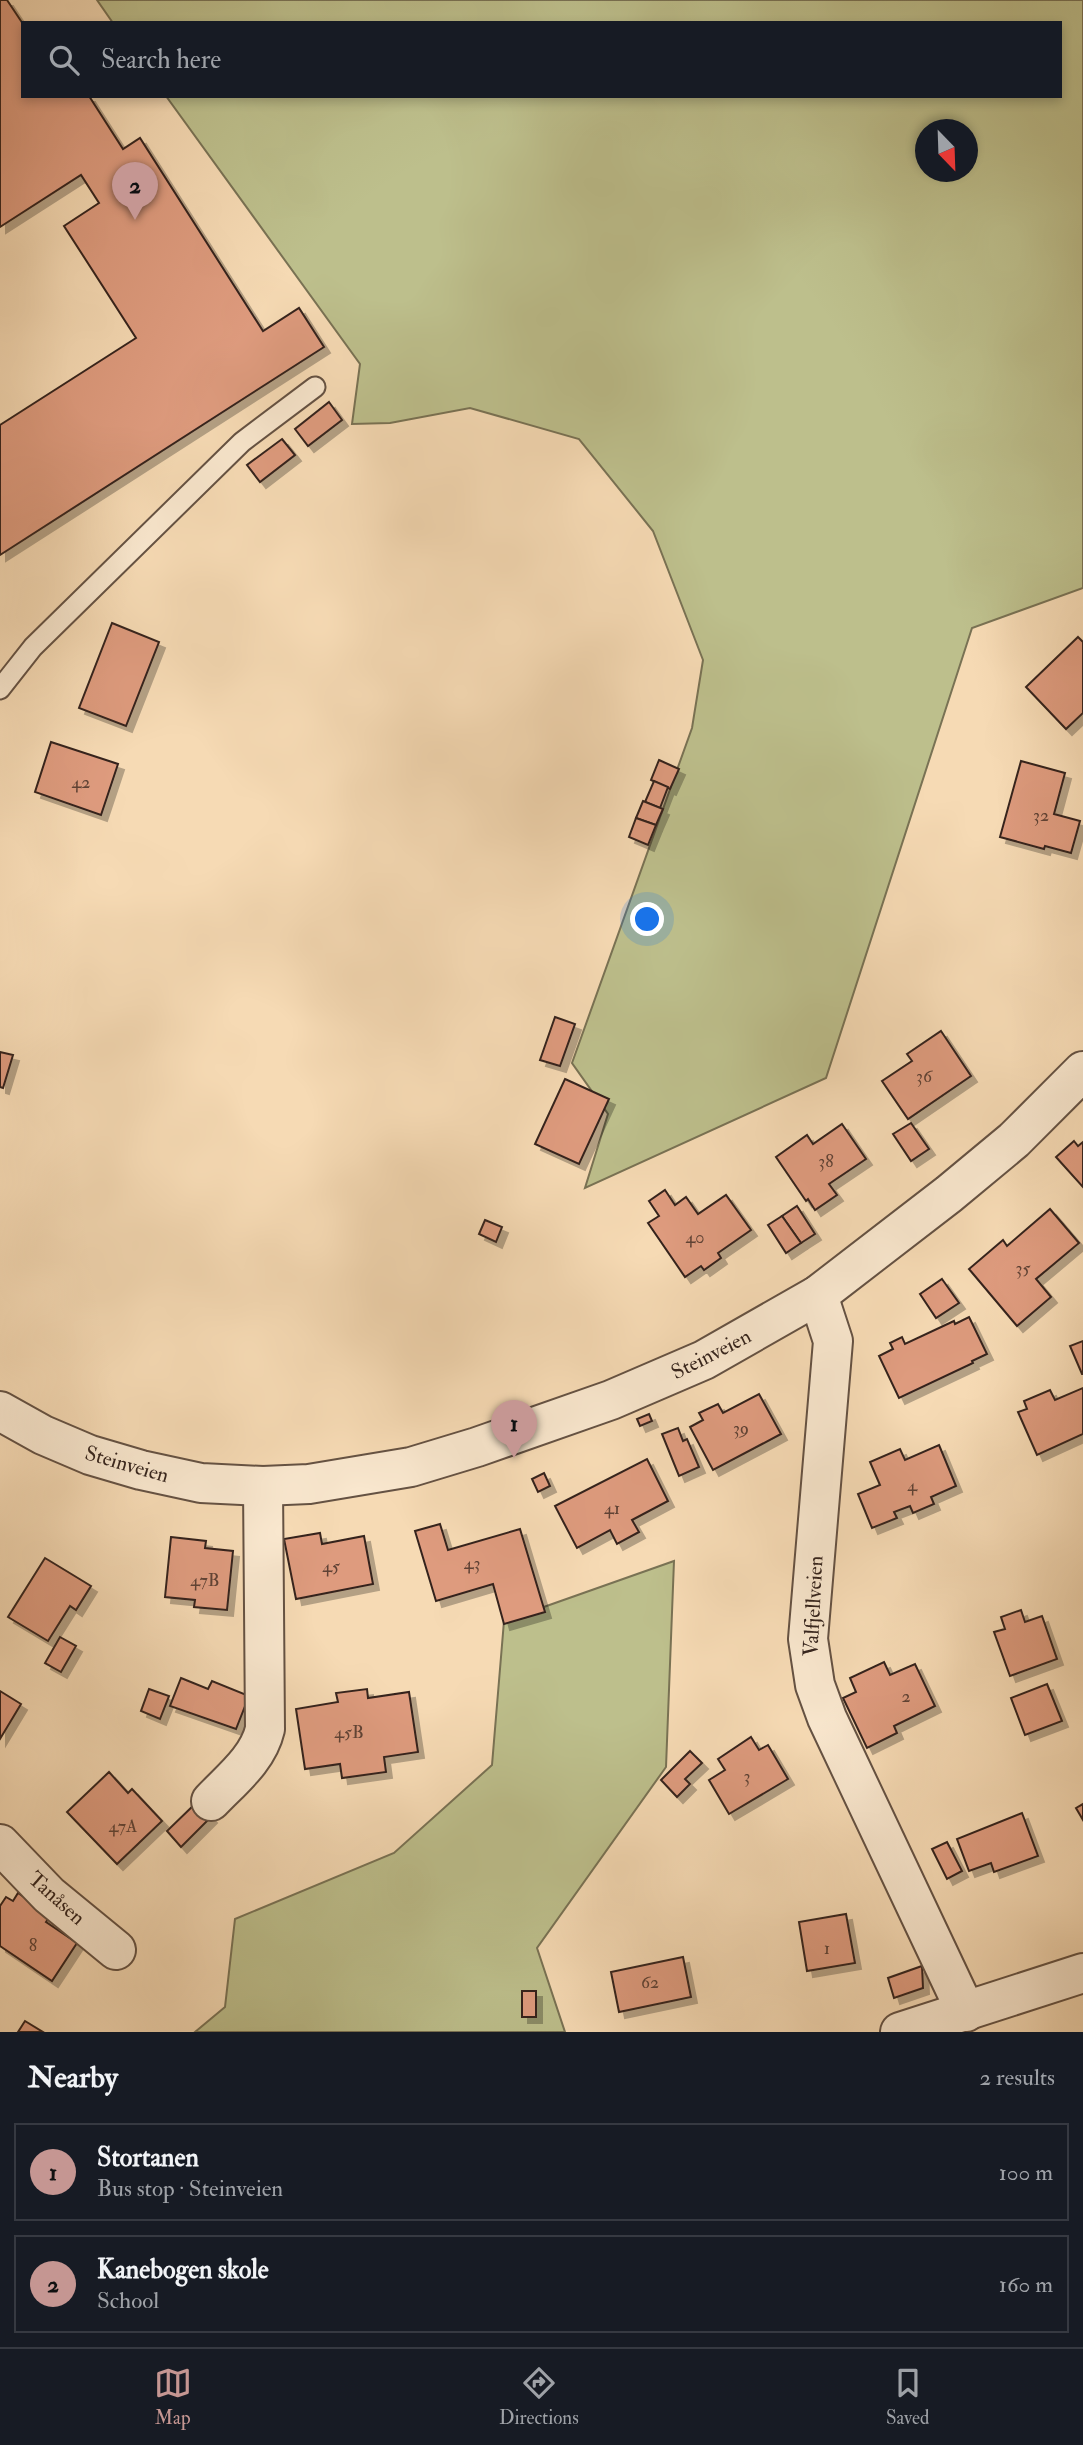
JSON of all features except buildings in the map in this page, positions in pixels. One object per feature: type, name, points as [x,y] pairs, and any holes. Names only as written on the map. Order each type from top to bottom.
[{"type":"street","name":"Steinveien","points":[[0,1411],[43,1435],[90,1455],[201,1483],[263,1486],[309,1484],[411,1467],[587,1409],[705,1360],[818,1295],[1014,1140],[1083,1070]]},
{"type":"street","name":"Valfjellveien","points":[[818,1295],[833,1341],[808,1639],[811,1667],[827,1718],[966,2012]]},
{"type":"street","points":[[211,1801],[253,1756],[261,1745],[265,1729],[263,1486]]},
{"type":"street","name":"Tanåsen","points":[[0,1843],[49,1895],[116,1950]]},
{"type":"street","points":[[900,2032],[1083,1973]]},
{"type":"lane","points":[[0,689],[33,647],[242,442],[315,387]]},
{"type":"green space","points":[[97,0],[1083,0],[1083,588],[972,628],[826,1078],[585,1188],[608,1114],[572,1063],[692,728],[703,660],[653,531],[579,439],[470,408],[390,423],[352,424],[360,364],[167,98],[1062,98],[1062,21],[112,21]]},
{"type":"green space","points":[[674,1561],[666,1767],[537,1948],[565,2032],[195,2032],[225,2007],[235,1919],[394,1853],[492,1765],[504,1621]]},
{"type":"place","name":"Kanebogen skole","points":[[135,220]]},
{"type":"place","name":"Stortanen","points":[[514,1458]]}]
